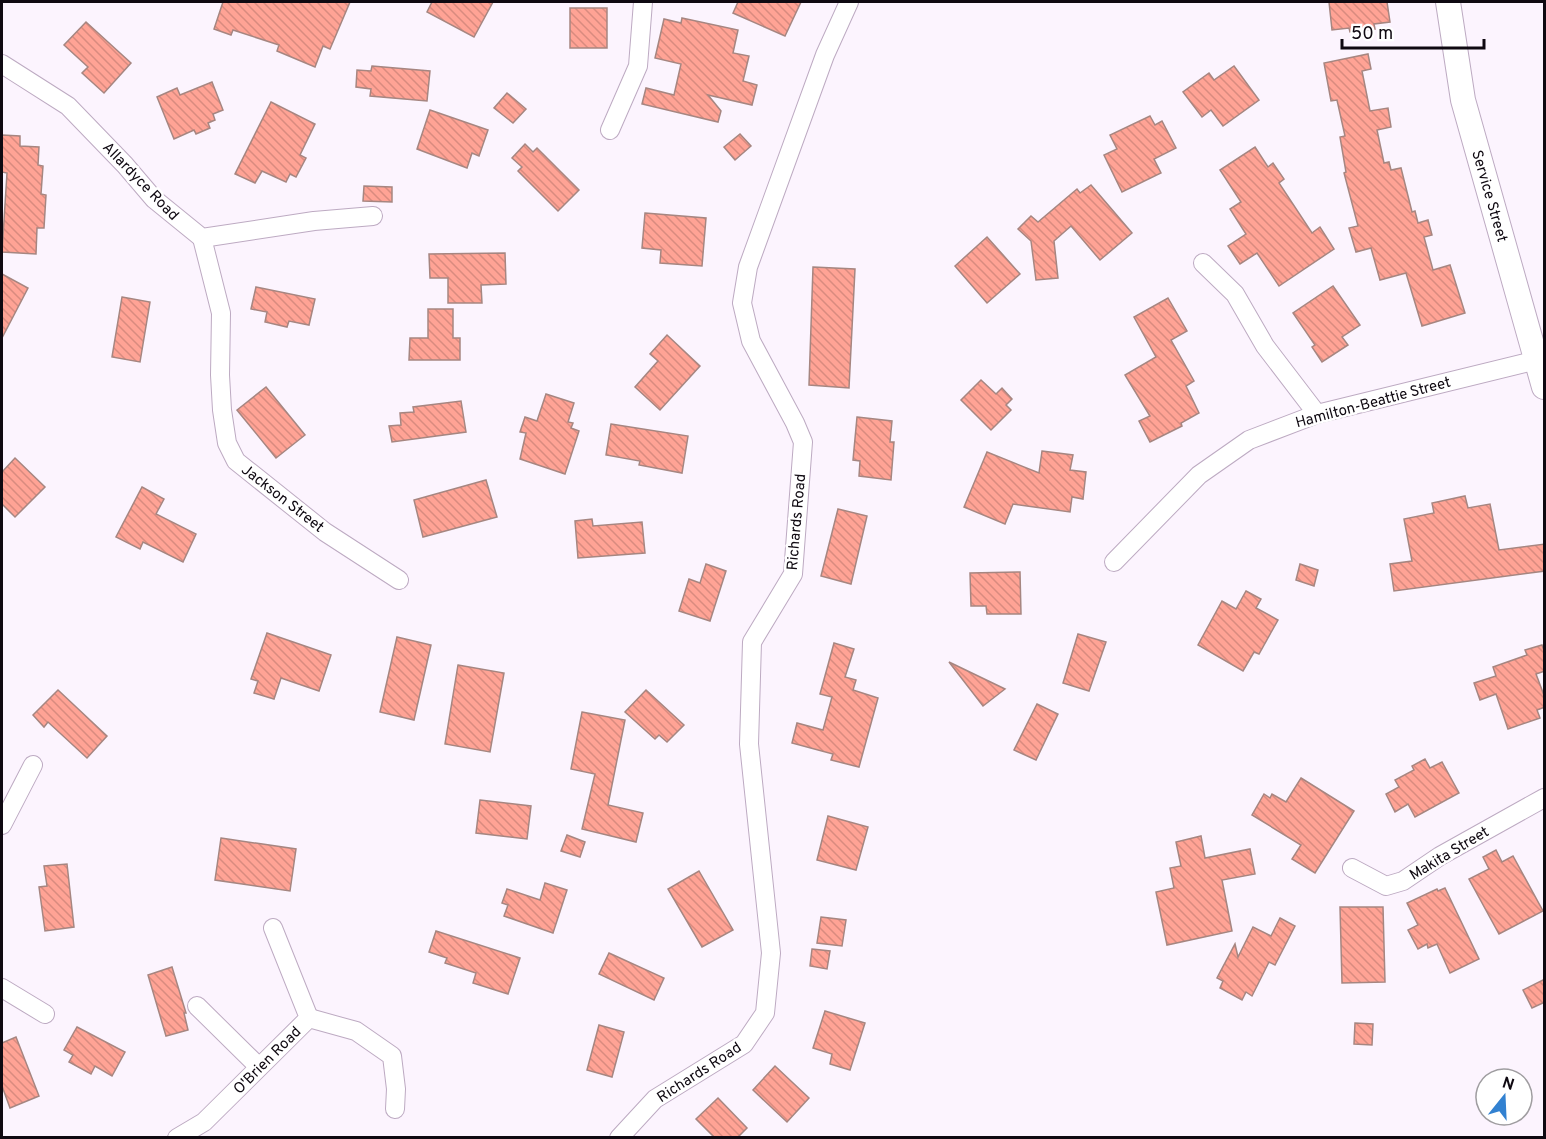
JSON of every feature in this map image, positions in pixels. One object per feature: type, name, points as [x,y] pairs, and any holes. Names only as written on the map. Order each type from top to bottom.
[{"type":"main road","name":"Service Street","points":[[1448,2],[1463,100],[1545,387]]},
{"type":"street","points":[[610,130],[638,66],[643,2]]},
{"type":"street","name":"Richards Road","points":[[619,1137],[655,1100],[744,1044],[765,1013],[771,953],[749,744],[752,642],[793,574],[803,442],[751,341],[742,303],[748,267],[825,55],[849,2]]},
{"type":"street","name":"Allardyce Road","points":[[2,64],[68,106],[154,199],[202,238]]},
{"type":"street","points":[[202,238],[314,221],[373,216]]},
{"type":"street","name":"Jackson Street","points":[[202,238],[221,313],[222,410],[227,444],[236,461],[325,532],[399,580]]},
{"type":"street","points":[[1203,263],[1235,294],[1265,346],[1317,414]]},
{"type":"street","name":"Hamilton-Beattie Street","points":[[1114,562],[1199,476],[1249,440],[1317,414],[1537,360]]},
{"type":"street","points":[[2,825],[33,765]]},
{"type":"street","name":"Makita Street","points":[[1352,868],[1386,886],[1403,881],[1448,852],[1545,798]]},
{"type":"street","name":"O'Brien Road","points":[[177,1137],[204,1122],[309,1018],[273,928]]},
{"type":"street","points":[[2,988],[45,1014]]},
{"type":"street","points":[[197,1006],[259,1067]]},
{"type":"street","points":[[309,1018],[356,1031],[392,1056],[396,1089],[395,1109]]},
{"type":"building","points":[[223,2],[350,2],[330,49],[323,46],[315,67],[277,51],[279,45],[233,30],[231,35],[214,29]]},
{"type":"building","points":[[432,2],[493,2],[474,37],[427,12]]},
{"type":"building","points":[[738,2],[801,2],[785,36],[733,13]]},
{"type":"building","points":[[1329,2],[1387,2],[1390,22],[1374,24],[1375,29],[1350,32],[1349,28],[1332,30]]},
{"type":"building","points":[[570,8],[607,8],[607,48],[570,48]]},
{"type":"building","points":[[682,18],[738,30],[733,53],[749,56],[743,81],[757,85],[752,105],[708,95],[721,111],[718,122],[642,104],[646,88],[674,95],[681,64],[655,58],[664,19],[681,23]]},
{"type":"building","points":[[86,22],[131,63],[104,93],[82,73],[88,67],[64,45]]},
{"type":"building","points":[[1368,54],[1371,69],[1362,71],[1370,111],[1388,108],[1391,127],[1377,130],[1384,163],[1389,162],[1391,170],[1401,168],[1412,212],[1415,211],[1418,223],[1428,220],[1432,235],[1424,237],[1433,270],[1450,265],[1465,313],[1422,326],[1406,273],[1380,280],[1371,248],[1356,252],[1349,228],[1358,226],[1344,173],[1346,172],[1340,137],[1345,136],[1337,100],[1331,101],[1324,63]]},
{"type":"building","points":[[372,66],[430,71],[427,101],[370,96],[371,89],[356,87],[357,70],[371,71]]},
{"type":"building","points":[[1234,66],[1259,100],[1223,126],[1211,110],[1202,117],[1183,92],[1209,73],[1214,80]]},
{"type":"building","points":[[212,82],[223,110],[213,114],[215,120],[208,123],[210,128],[196,134],[194,130],[174,139],[157,97],[177,88],[180,95]]},
{"type":"building","points":[[507,93],[526,109],[513,123],[494,108]]},
{"type":"building","points":[[271,102],[315,124],[300,155],[306,158],[296,177],[290,174],[286,182],[262,171],[255,183],[235,174]]},
{"type":"building","points":[[430,110],[488,130],[479,156],[472,153],[467,168],[417,149]]},
{"type":"building","points":[[1150,116],[1155,125],[1162,121],[1176,148],[1154,159],[1161,173],[1122,192],[1104,155],[1117,149],[1110,135]]},
{"type":"building","points":[[740,134],[751,146],[735,160],[724,147]]},
{"type":"building","points":[[2,135],[20,136],[20,146],[39,147],[38,165],[43,166],[41,194],[46,195],[44,228],[37,228],[36,254],[2,252],[7,173],[2,172]]},
{"type":"building","points":[[525,144],[533,152],[537,148],[579,190],[558,211],[518,171],[522,167],[512,158]]},
{"type":"building","points":[[1255,147],[1268,167],[1273,163],[1284,179],[1279,183],[1312,233],[1320,227],[1334,249],[1279,286],[1257,253],[1240,264],[1228,246],[1246,234],[1230,209],[1241,202],[1220,170]]},
{"type":"building","points":[[1091,185],[1132,233],[1100,260],[1071,226],[1054,241],[1058,278],[1036,280],[1031,241],[1018,229],[1031,216],[1038,222],[1077,189],[1080,193]]},
{"type":"building","points":[[364,186],[392,187],[392,202],[363,201]]},
{"type":"building","points":[[645,213],[706,218],[702,266],[660,263],[661,250],[642,248]]},
{"type":"building","points":[[987,237],[1020,274],[987,303],[955,266]]},
{"type":"building","points":[[505,253],[506,284],[481,285],[482,303],[448,303],[448,278],[430,278],[429,254]]},
{"type":"building","points":[[813,267],[855,269],[849,388],[809,385]]},
{"type":"building","points":[[2,274],[28,288],[2,338]]},
{"type":"building","points":[[1333,286],[1360,325],[1342,337],[1348,345],[1322,362],[1312,347],[1315,345],[1293,313]]},
{"type":"building","points":[[256,287],[315,299],[309,325],[289,321],[287,327],[265,322],[267,312],[251,309]]},
{"type":"building","points":[[122,297],[150,302],[140,362],[112,357]]},
{"type":"building","points":[[1168,298],[1187,331],[1171,340],[1194,381],[1186,386],[1199,413],[1181,423],[1182,426],[1150,442],[1139,421],[1150,416],[1125,375],[1156,357],[1134,317]]},
{"type":"building","points":[[428,309],[453,309],[453,338],[460,338],[460,360],[409,360],[410,338],[428,338]]},
{"type":"building","points":[[667,335],[700,366],[660,410],[635,387],[658,361],[650,354]]},
{"type":"building","points":[[981,380],[996,394],[1002,388],[1012,399],[1006,405],[1011,410],[991,430],[961,400]]},
{"type":"building","points":[[266,387],[305,435],[276,458],[237,410]]},
{"type":"building","points":[[546,394],[574,403],[568,422],[573,423],[571,428],[579,431],[565,474],[520,459],[526,433],[520,432],[525,417],[537,421]]},
{"type":"building","points":[[461,401],[466,432],[392,442],[389,426],[401,425],[400,413],[414,412],[413,407]]},
{"type":"building","points":[[857,417],[892,421],[890,442],[894,442],[891,480],[859,476],[860,461],[853,460]]},
{"type":"building","points":[[611,424],[688,436],[682,473],[639,465],[640,461],[606,455]]},
{"type":"building","points":[[1042,451],[1073,455],[1070,470],[1086,472],[1083,499],[1072,497],[1070,512],[1013,504],[1005,524],[964,507],[987,452],[1039,473]]},
{"type":"building","points":[[15,458],[45,487],[15,517],[2,504],[2,472]]},
{"type":"building","points":[[486,480],[497,517],[423,537],[414,500]]},
{"type":"building","points":[[142,487],[164,499],[156,514],[196,534],[183,562],[143,542],[140,549],[116,537]]},
{"type":"building","points":[[1465,496],[1468,508],[1490,504],[1499,550],[1545,544],[1545,571],[1394,591],[1390,564],[1412,561],[1404,519],[1434,513],[1432,503]]},
{"type":"building","points":[[838,509],[867,516],[851,584],[821,576]]},
{"type":"building","points":[[592,519],[593,526],[642,522],[645,553],[578,558],[575,521]]},
{"type":"building","points":[[706,564],[726,571],[710,621],[679,611],[689,579],[700,583]]},
{"type":"building","points":[[1300,564],[1318,570],[1314,586],[1296,580]]},
{"type":"building","points":[[1020,572],[1021,614],[987,614],[986,606],[971,606],[970,573]]},
{"type":"building","points":[[1246,591],[1261,599],[1256,608],[1278,620],[1259,654],[1254,652],[1243,671],[1198,645],[1222,601],[1236,609]]},
{"type":"building","points":[[267,633],[331,655],[319,691],[281,678],[274,699],[254,693],[258,681],[251,679]]},
{"type":"building","points":[[1078,634],[1106,642],[1089,691],[1063,683]]},
{"type":"building","points":[[397,637],[431,645],[414,720],[380,712]]},
{"type":"building","points":[[834,643],[854,649],[845,677],[856,680],[853,690],[878,698],[859,767],[831,760],[833,754],[792,743],[797,723],[823,730],[832,697],[820,694]]},
{"type":"building","points":[[1542,645],[1545,653],[1545,671],[1536,674],[1545,698],[1545,707],[1537,710],[1540,718],[1508,729],[1496,694],[1480,700],[1474,683],[1496,676],[1493,667],[1527,655],[1525,650]]},
{"type":"building","points":[[949,662],[1005,689],[983,706]]},
{"type":"building","points":[[458,665],[504,673],[490,752],[445,744]]},
{"type":"building","points":[[58,690],[107,736],[87,758],[48,722],[44,727],[33,715]]},
{"type":"building","points":[[646,690],[684,725],[667,742],[659,735],[655,739],[625,712]]},
{"type":"building","points":[[1037,704],[1058,714],[1036,760],[1014,750]]},
{"type":"building","points":[[582,712],[625,720],[608,805],[643,813],[636,842],[582,829],[595,774],[571,769]]},
{"type":"building","points":[[1425,759],[1430,768],[1442,762],[1459,793],[1415,817],[1408,804],[1395,812],[1386,794],[1399,787],[1395,780],[1414,770],[1412,766]]},
{"type":"building","points":[[1301,778],[1354,811],[1315,873],[1292,859],[1301,845],[1252,815],[1264,794],[1270,798],[1272,794],[1286,802]]},
{"type":"building","points":[[480,800],[531,806],[527,839],[476,833]]},
{"type":"building","points":[[828,816],[868,827],[856,870],[817,860]]},
{"type":"building","points":[[567,835],[585,842],[580,857],[561,851]]},
{"type":"building","points":[[1201,836],[1205,858],[1250,849],[1255,874],[1222,880],[1232,931],[1167,945],[1156,892],[1174,888],[1170,868],[1181,866],[1176,842]]},
{"type":"building","points":[[221,838],[296,849],[290,891],[215,880]]},
{"type":"building","points":[[1496,850],[1502,862],[1513,856],[1543,911],[1499,934],[1469,879],[1489,869],[1483,857]]},
{"type":"building","points":[[67,864],[74,927],[45,931],[39,887],[47,886],[44,866]]},
{"type":"building","points":[[699,871],[733,930],[702,947],[668,889]]},
{"type":"building","points":[[545,883],[567,890],[553,933],[504,916],[508,905],[502,903],[507,889],[540,900]]},
{"type":"building","points":[[1445,888],[1479,959],[1450,973],[1437,944],[1428,948],[1427,944],[1418,949],[1408,930],[1418,925],[1407,903],[1437,889],[1438,891]]},
{"type":"building","points":[[1340,907],[1383,907],[1385,982],[1342,983]]},
{"type":"building","points":[[821,917],[846,920],[842,946],[817,943]]},
{"type":"building","points":[[1280,918],[1295,926],[1275,965],[1269,962],[1252,996],[1246,992],[1242,1000],[1220,988],[1223,981],[1217,978],[1235,944],[1238,957],[1253,927],[1271,936]]},
{"type":"building","points":[[436,931],[520,958],[508,994],[473,983],[476,973],[445,963],[447,958],[429,952]]},
{"type":"building","points":[[812,949],[830,951],[827,969],[810,966]]},
{"type":"building","points":[[609,953],[664,978],[654,1000],[599,974]]},
{"type":"building","points":[[172,967],[186,1013],[184,1013],[188,1030],[166,1036],[148,975]]},
{"type":"building","points":[[1545,979],[1545,1002],[1532,1008],[1523,990]]},
{"type":"building","points":[[825,1011],[865,1023],[850,1070],[830,1064],[832,1054],[813,1048]]},
{"type":"building","points":[[1355,1023],[1373,1024],[1372,1045],[1354,1044]]},
{"type":"building","points":[[599,1025],[624,1032],[612,1077],[587,1070]]},
{"type":"building","points":[[77,1027],[125,1052],[112,1076],[95,1066],[91,1074],[69,1062],[73,1055],[64,1050]]},
{"type":"building","points":[[16,1037],[39,1096],[10,1108],[2,1086],[2,1043]]},
{"type":"building","points":[[775,1066],[809,1098],[787,1122],[753,1090]]},
{"type":"building","points":[[718,1098],[747,1128],[738,1137],[714,1137],[696,1119]]}]
